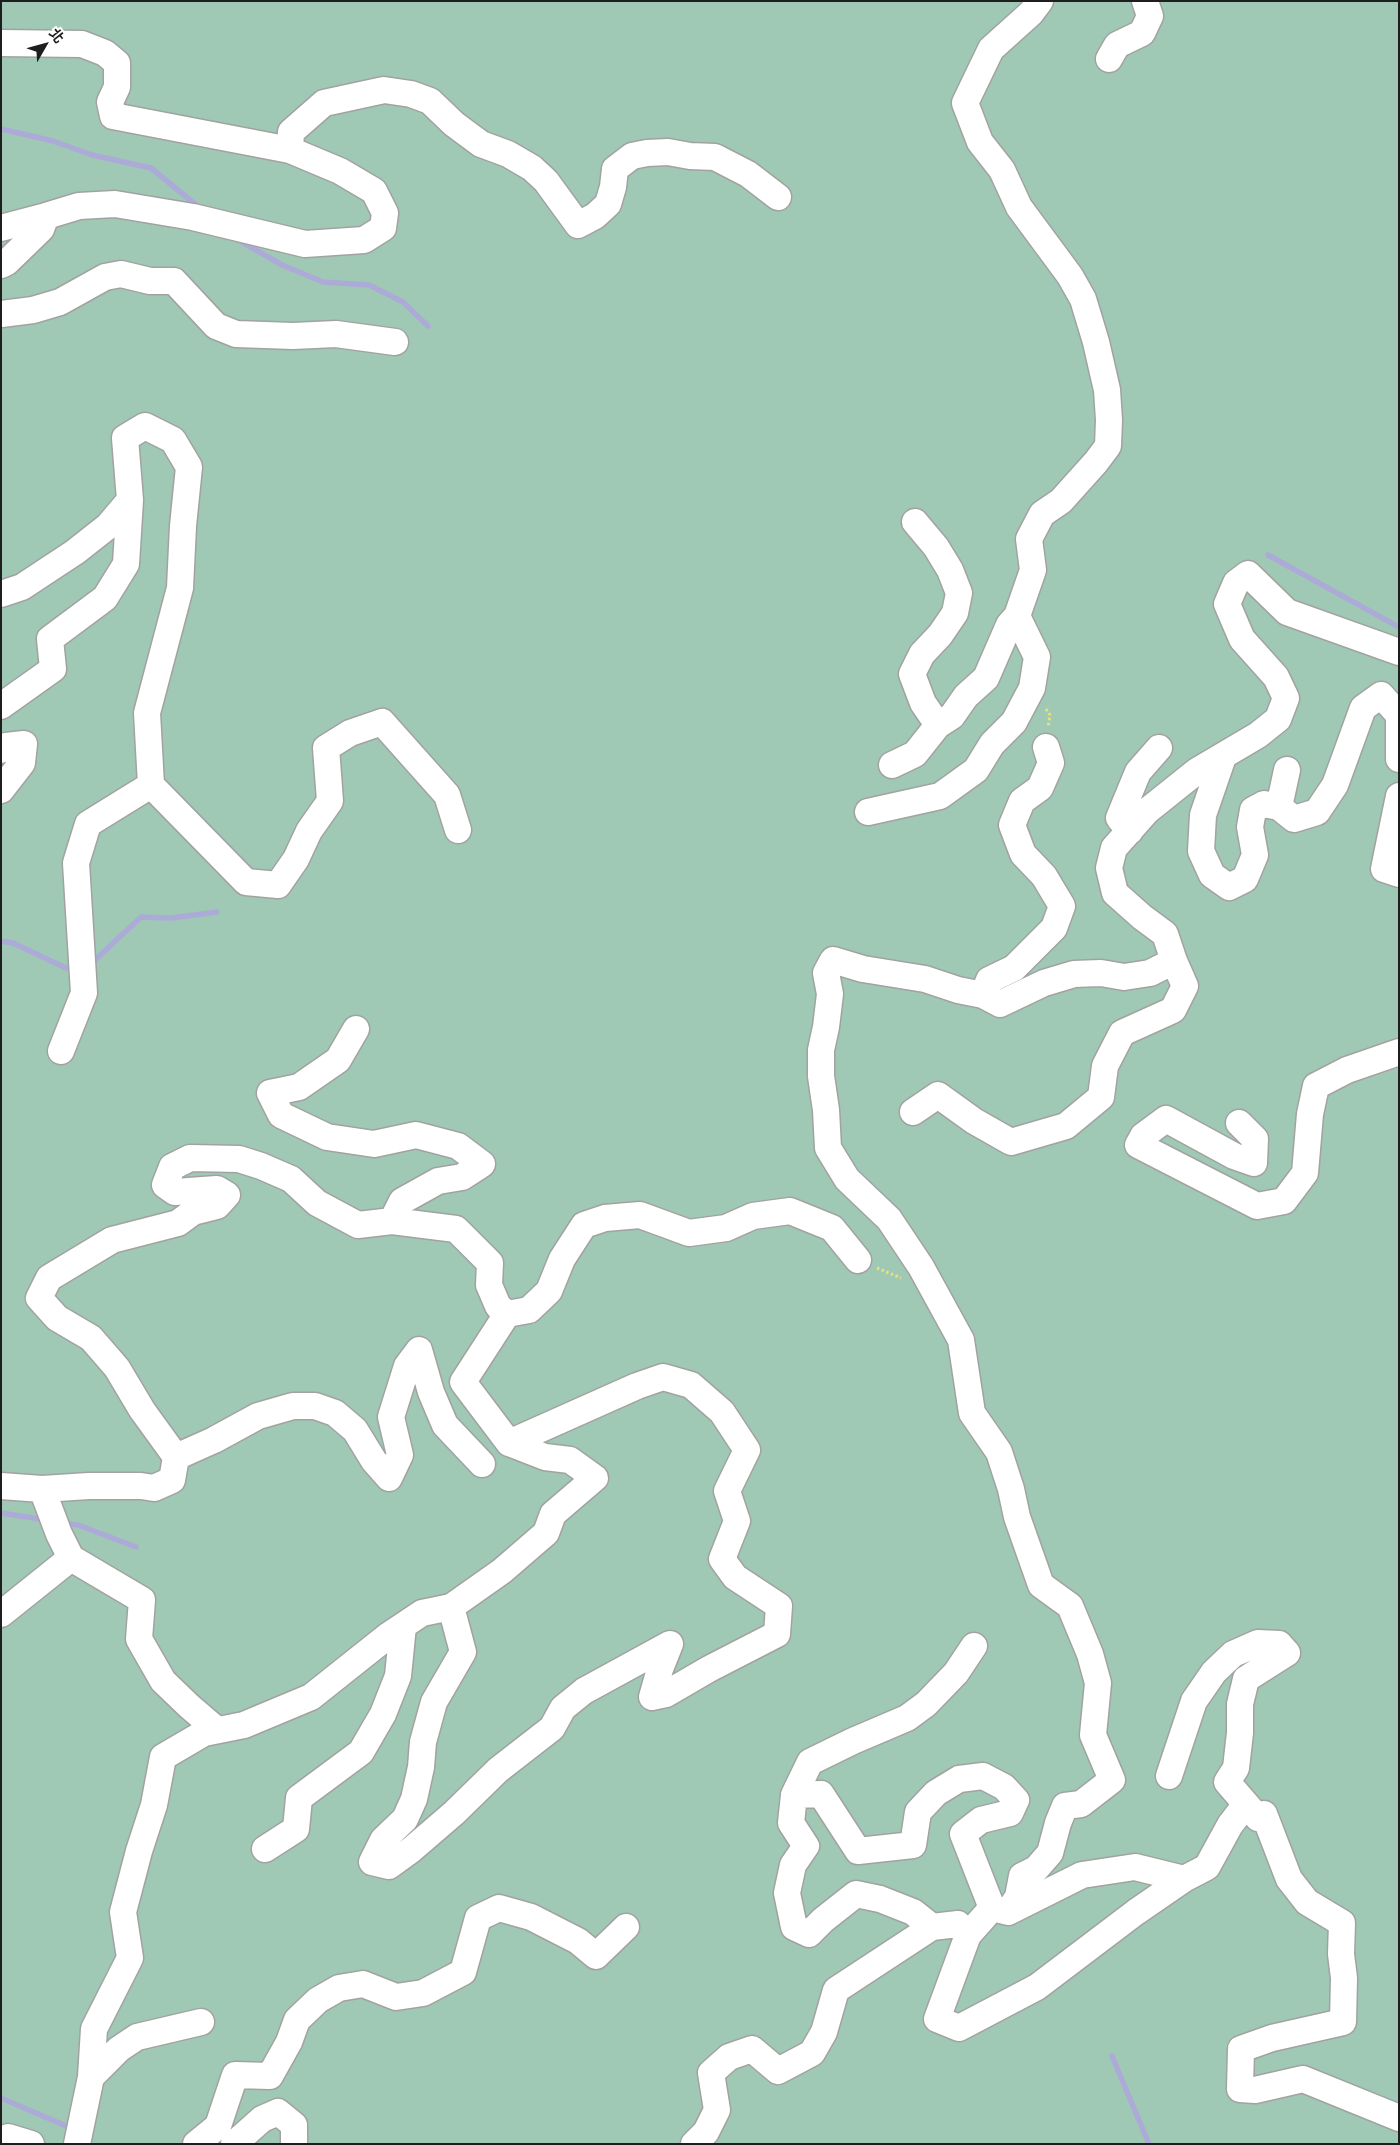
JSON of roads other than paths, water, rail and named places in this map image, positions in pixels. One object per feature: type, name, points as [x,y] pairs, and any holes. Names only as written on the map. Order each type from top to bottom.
[{"type":"lane","points":[[1109,59],[1117,45],[1142,33],[1150,16],[1145,1]]},
{"type":"lane","points":[[892,765],[915,754],[938,725],[952,716],[966,696],[986,678],[1009,625],[1017,616],[1033,570],[1029,539],[1042,514],[1061,501],[1108,446],[1109,420],[1103,370],[1083,299],[1070,276],[1019,207],[1002,170],[980,142],[965,103],[991,49],[1031,13],[1040,2]]},
{"type":"lane","points":[[1,43],[82,44],[105,53],[117,63],[117,87],[110,102],[113,116],[290,150],[340,171],[374,191],[385,213],[383,228],[364,240],[305,244],[198,218],[114,204],[79,206],[1,228]]},
{"type":"lane","points":[[290,150],[292,132],[324,103],[384,90],[411,94],[430,101],[454,124],[482,144],[508,154],[532,168],[546,181],[578,224],[595,216],[608,204],[613,187],[615,169],[632,156],[647,153],[668,152],[690,156],[715,157],[748,174],[778,197]]},
{"type":"lane","points":[[1,265],[7,262],[41,229],[46,216]]},
{"type":"lane","points":[[1,314],[32,310],[60,302],[105,277],[121,274],[150,281],[174,281],[216,326],[236,334],[293,336],[336,334],[395,342]]},
{"type":"lane","points":[[1,706],[54,669],[50,639],[105,598],[126,564],[130,500],[125,438],[145,426],[173,440],[189,467],[183,526],[180,588],[147,713],[151,785],[246,882],[278,885],[296,859],[308,831],[330,801],[326,748],[350,733],[382,722],[446,795],[458,830]]},
{"type":"lane","points":[[1,594],[22,587],[75,552],[108,526],[130,500]]},
{"type":"lane","points":[[915,522],[936,547],[950,570],[959,593],[955,613],[940,635],[922,654],[912,674],[923,703],[938,725]]},
{"type":"lane","points":[[913,1112],[938,1095],[974,1122],[1011,1142],[1066,1126],[1100,1097],[1105,1066],[1122,1032],[1173,1010],[1185,986],[1165,934],[1115,893],[1109,868],[1114,848],[1147,811],[1170,790],[1197,771],[1258,735],[1278,720],[1286,698],[1276,677],[1242,639],[1227,604],[1236,584],[1248,574],[1287,612],[1399,652]]},
{"type":"lane","points":[[868,812],[940,796],[976,770],[992,744],[1014,722],[1032,688],[1037,657],[1017,616]]},
{"type":"lane","points":[[1223,757],[1202,815],[1201,851],[1212,875],[1229,887],[1245,879],[1255,855],[1250,827],[1254,810],[1264,804],[1279,807],[1294,819],[1317,812],[1335,785],[1363,708],[1381,695],[1399,715],[1399,759]]},
{"type":"lane","points":[[1,750],[6,746],[24,744],[22,763],[4,797]]},
{"type":"lane","points":[[984,995],[989,980],[1014,968],[1054,928],[1062,906],[1044,876],[1023,854],[1012,825],[1022,801],[1040,788],[1051,763],[1046,747]]},
{"type":"lane","points":[[1130,831],[1119,818],[1138,772],[1159,748]]},
{"type":"lane","points":[[1279,807],[1287,770]]},
{"type":"lane","points":[[61,1051],[84,993],[76,863],[88,824],[151,785]]},
{"type":"lane","points":[[1399,796],[1384,869],[1399,874]]},
{"type":"lane","points":[[1174,961],[1150,973],[1124,977],[1101,973],[1074,974],[1044,983],[1000,1004],[984,995],[958,990],[925,979],[863,969],[833,960],[826,973],[830,994],[821,1050],[821,1076],[826,1110],[828,1148],[847,1179],[889,1219],[921,1267],[961,1340],[972,1413],[999,1452],[1012,1489],[1016,1517],[1041,1585],[1070,1606],[1090,1654],[1098,1683],[1093,1735],[1112,1780],[1081,1804],[1065,1806],[1050,1853],[1036,1869],[1022,1876],[1018,1897],[968,1935],[936,2019],[959,2028],[1037,1987],[1136,1912],[1184,1879],[1207,1867],[1230,1825],[1246,1804]]},
{"type":"lane","points":[[356,1029],[338,1060],[299,1087],[270,1093],[281,1115],[327,1136],[374,1144],[416,1135],[458,1146],[482,1164],[462,1177],[438,1181],[402,1201],[392,1221]]},
{"type":"lane","points":[[1239,1123],[1255,1139],[1254,1163],[1234,1156],[1166,1119],[1143,1136],[1138,1145],[1257,1206],[1284,1201],[1305,1173],[1310,1114],[1316,1086],[1347,1070],[1399,1052]]},
{"type":"lane","points":[[1,1486],[46,1498],[98,1486],[141,1486],[154,1488],[172,1480],[176,1457],[142,1410],[117,1368],[90,1338],[58,1318],[39,1298],[49,1278],[112,1240],[178,1223],[193,1212],[217,1206],[227,1195],[217,1188],[175,1192],[165,1186],[172,1167],[190,1158],[239,1159],[261,1166],[291,1179],[317,1203],[358,1225],[392,1221],[456,1229],[490,1262],[489,1285],[498,1306],[507,1314]]},
{"type":"lane","points":[[77,2144],[91,2077],[94,2029],[130,1958],[123,1912],[139,1851],[154,1805],[163,1757],[204,1733],[244,1724],[312,1697],[389,1635],[422,1613],[452,1607],[502,1571],[546,1533],[553,1514],[595,1478],[570,1460],[545,1457],[509,1443],[464,1382],[507,1314],[529,1310],[549,1291],[562,1259],[584,1225],[605,1218],[640,1215],[689,1233],[726,1228],[752,1216],[790,1211],[832,1228],[858,1260]]},
{"type":"lane","points":[[176,1457],[214,1440],[258,1416],[292,1406],[315,1406],[335,1413],[355,1430],[374,1461],[389,1478],[400,1455],[391,1417],[407,1366],[419,1350],[431,1392],[445,1425],[482,1464]]},
{"type":"lane","points":[[452,1607],[463,1652],[434,1702],[423,1742],[421,1767],[414,1799],[408,1813],[405,1819],[383,1840],[372,1862],[388,1866],[411,1850],[454,1813],[498,1770],[552,1728],[563,1708],[584,1691],[670,1644],[652,1697],[666,1694],[777,1634],[779,1606],[735,1577],[722,1559],[737,1521],[727,1491],[747,1450],[722,1412],[691,1385],[663,1377],[637,1386],[509,1443]]},
{"type":"lane","points":[[46,1498],[59,1534],[71,1558],[142,1600],[139,1639],[163,1681],[188,1706],[217,1730]]},
{"type":"lane","points":[[1,1614],[71,1558]]},
{"type":"lane","points":[[265,1849],[296,1829],[299,1798],[361,1752],[383,1714],[398,1676],[403,1626]]},
{"type":"lane","points":[[1168,1776],[1194,1701],[1214,1672],[1233,1654],[1258,1643],[1279,1644],[1287,1653],[1246,1679],[1240,1704],[1240,1733],[1236,1768],[1228,1782],[1258,1818],[1264,1814],[1289,1879],[1307,1902],[1342,1923],[1343,2022],[1272,2038],[1241,2049],[1240,2089],[1255,2090],[1303,2079],[1399,2118]]},
{"type":"lane","points":[[932,1927],[913,1912],[880,1899],[856,1894],[823,1920],[809,1934],[794,1928],[787,1893],[793,1864],[806,1846],[790,1823],[794,1795],[810,1762],[907,1718],[926,1704],[939,1688],[956,1673],[974,1646]]},
{"type":"lane","points":[[794,1795],[821,1794],[858,1851],[913,1845],[918,1812],[936,1793],[959,1778],[983,1776],[1004,1787],[1016,1800],[1010,1813],[981,1820],[962,1834],[1000,1910]]},
{"type":"lane","points":[[1000,1910],[1082,1875],[1135,1867],[1184,1879]]},
{"type":"lane","points":[[196,2144],[218,2126],[235,2075],[270,2076],[289,2042],[298,2020],[318,2000],[339,1988],[363,1984],[396,1997],[423,1993],[463,1972],[478,1918],[500,1908],[531,1917],[578,1941],[596,1956],[626,1927]]},
{"type":"lane","points":[[694,2144],[706,2132],[716,2110],[711,2073],[729,2057],[752,2049],[778,2071],[812,2053],[824,2032],[836,1990],[932,1927],[958,1924],[968,1935]]},
{"type":"lane","points":[[91,2077],[120,2049],[137,2038],[201,2022]]},
{"type":"lane","points":[[234,2144],[262,2119],[278,2112],[294,2125],[294,2144]]},
{"type":"lane","points":[[1,2141],[8,2137],[31,2144]]},
{"type":"waterway","points":[[1,129],[53,141],[92,155],[151,168],[201,209]]},
{"type":"waterway","points":[[237,239],[282,265],[323,282],[369,285],[403,302],[428,326]]},
{"type":"waterway","points":[[1268,555],[1399,627]]},
{"type":"waterway","points":[[90,962],[94,961],[141,917],[171,918],[217,912]]},
{"type":"waterway","points":[[1,941],[13,943],[66,968],[76,965]]},
{"type":"waterway","points":[[1,1513],[46,1520]]},
{"type":"waterway","points":[[62,1523],[78,1525],[136,1547]]},
{"type":"waterway","points":[[1112,2056],[1149,2144]]},
{"type":"waterway","points":[[1,2098],[73,2129]]}]
